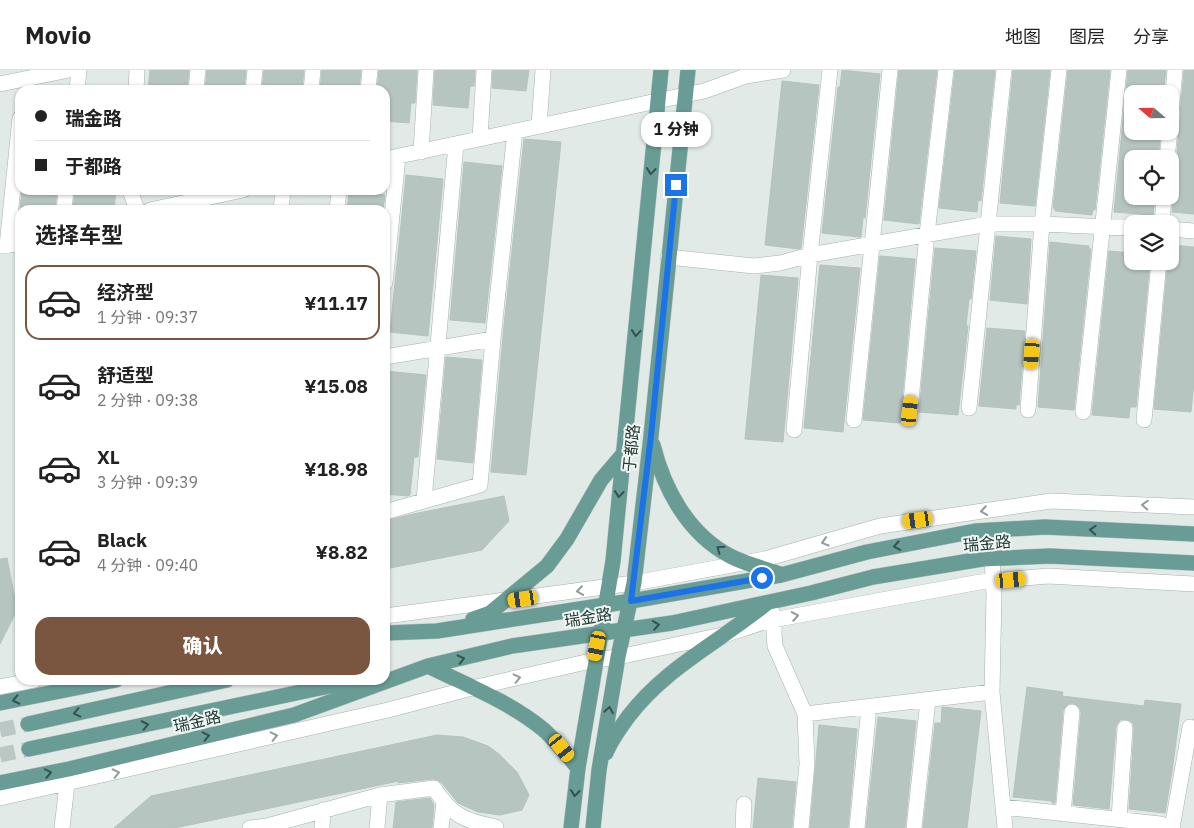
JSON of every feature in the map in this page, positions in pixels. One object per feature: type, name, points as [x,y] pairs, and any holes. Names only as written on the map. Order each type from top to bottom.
[{"type":"main road","name":"于都路","points":[[571,828],[578,768],[595,660],[609,587],[624,453],[661,70]]},
{"type":"main road","name":"于都路","points":[[593,828],[599,770],[618,657],[634,583],[651,436],[688,70]]},
{"type":"main road","points":[[651,436],[664,480],[673,499],[698,532],[728,555],[781,575]]},
{"type":"main road","points":[[390,643],[437,631],[490,613],[506,601],[546,566],[567,539],[601,480],[624,453]]},
{"type":"main road","name":"瑞金路","points":[[390,633],[437,631],[631,601],[781,575],[867,552],[975,531],[1045,528],[1194,534]]},
{"type":"main road","name":"瑞金路","points":[[390,680],[428,666],[512,646],[672,623],[872,577],[982,559],[1050,556],[1194,563]]},
{"type":"main road","points":[[599,770],[608,748],[621,727],[652,689],[694,654],[727,634],[769,602]]},
{"type":"main road","points":[[390,674],[428,666],[507,705],[531,720],[562,748],[578,768]]},
{"type":"main road","points":[[0,703],[78,685]]},
{"type":"main road","points":[[28,724],[204,685]]},
{"type":"main road","points":[[29,749],[334,685]]},
{"type":"main road","name":"瑞金路","points":[[0,783],[68,777],[294,715],[376,685]]},
{"type":"street","points":[[0,84],[69,70]]},
{"type":"street","points":[[78,85],[79,70]]},
{"type":"street","points":[[136,85],[137,70]]},
{"type":"street","points":[[196,85],[198,70]]},
{"type":"street","points":[[254,85],[255,70]]},
{"type":"street","points":[[312,85],[313,70]]},
{"type":"street","points":[[368,85],[370,70]]},
{"type":"street","points":[[421,152],[426,70]]},
{"type":"street","points":[[480,139],[484,70]]},
{"type":"street","points":[[539,126],[543,70]]},
{"type":"street","points":[[390,194],[392,158],[704,91],[746,76],[783,70]]},
{"type":"street","points":[[794,430],[830,70]]},
{"type":"street","points":[[854,420],[890,70]]},
{"type":"street","points":[[910,411],[927,234],[946,70]]},
{"type":"street","points":[[969,408],[1004,70]]},
{"type":"street","points":[[1028,410],[1042,224],[1059,70]]},
{"type":"street","points":[[1083,412],[1119,70]]},
{"type":"street","points":[[1174,85],[1175,70]]},
{"type":"street","points":[[390,510],[480,485],[493,338],[515,131]]},
{"type":"street","points":[[424,500],[436,349],[456,144]]},
{"type":"street","points":[[9,245],[15,176]]},
{"type":"street","points":[[164,205],[190,196],[222,195],[221,205]]},
{"type":"street","points":[[668,257],[754,266],[780,263],[810,255],[988,224],[1124,228]]},
{"type":"street","points":[[1179,230],[1194,231]]},
{"type":"street","points":[[1144,420],[1157,270]]},
{"type":"street","points":[[390,357],[493,338]]},
{"type":"street","points":[[390,615],[609,587],[750,563],[880,526],[1051,501],[1194,507]]},
{"type":"street","points":[[994,558],[992,559],[992,692],[1005,828]]},
{"type":"street","points":[[0,798],[68,777],[388,710],[472,688],[595,660],[618,657],[727,634],[775,619],[993,581],[1048,576],[1194,584]]},
{"type":"street","points":[[769,602],[775,619],[775,646],[806,714],[807,764],[801,828]]},
{"type":"street","points":[[0,687],[15,684]]},
{"type":"street","points":[[806,714],[992,692]]},
{"type":"street","points":[[914,828],[928,700]]},
{"type":"street","points":[[857,828],[869,707]]},
{"type":"street","points":[[1063,814],[1072,712]]},
{"type":"street","points":[[1003,808],[1063,814],[1095,822],[1119,819],[1166,827],[1190,727]]},
{"type":"street","points":[[1119,819],[1126,728]]},
{"type":"street","points":[[62,828],[68,777]]},
{"type":"street","points":[[250,828],[267,827],[380,795],[434,788],[444,803],[460,817],[473,823],[496,828]]},
{"type":"street","points":[[377,828],[380,795]]},
{"type":"street","points":[[441,828],[444,803]]},
{"type":"street","points":[[743,828],[744,804]]},
{"type":"street","points":[[322,828],[323,810]]},
{"type":"building","points":[[150,70],[189,70],[188,85],[148,85]]},
{"type":"building","points":[[207,70],[246,70],[244,85],[206,85]]},
{"type":"building","points":[[264,70],[304,70],[302,85],[262,85]]},
{"type":"building","points":[[322,70],[361,70],[360,85],[320,85]]},
{"type":"building","points":[[379,70],[417,70],[415,103],[411,103],[409,123],[390,121],[390,85],[378,85]]},
{"type":"building","points":[[435,70],[475,70],[474,86],[470,86],[468,108],[433,105]]},
{"type":"building","points":[[493,70],[529,70],[526,91],[492,88]]},
{"type":"building","points":[[842,70],[880,74],[865,218],[863,218],[861,237],[822,233],[838,87],[840,87]]},
{"type":"building","points":[[899,70],[937,70],[919,224],[884,220]]},
{"type":"building","points":[[955,70],[995,70],[981,201],[978,200],[977,212],[939,208]]},
{"type":"building","points":[[1013,70],[1050,70],[1035,206],[1000,203]]},
{"type":"building","points":[[1068,70],[1110,70],[1095,210],[1093,210],[1092,215],[1055,211],[1053,208]]},
{"type":"building","points":[[1128,70],[1166,70],[1164,85],[1127,85]]},
{"type":"building","points":[[1184,70],[1194,70],[1194,214],[1172,212],[1173,205],[1179,205],[1179,150],[1177,150]]},
{"type":"building","points":[[782,81],[819,85],[801,248],[798,249],[765,245]]},
{"type":"building","points":[[1124,111],[1124,140],[1160,140],[1159,150],[1124,150],[1124,205],[1154,205],[1153,215],[1114,212]]},
{"type":"building","points":[[524,139],[561,142],[526,475],[491,472],[504,325]]},
{"type":"building","points":[[464,162],[502,166],[485,323],[450,320]]},
{"type":"building","points":[[406,175],[443,179],[428,336],[390,332]]},
{"type":"building","points":[[22,195],[56,195],[56,205],[20,205]]},
{"type":"building","points":[[74,195],[116,195],[114,205],[74,205]]},
{"type":"building","points":[[349,195],[385,195],[384,205],[348,205]]},
{"type":"building","points":[[996,236],[1031,239],[1027,304],[990,300]]},
{"type":"building","points":[[1050,242],[1089,246],[1089,249],[1091,249],[1074,410],[1038,407]]},
{"type":"building","points":[[1179,246],[1194,247],[1194,382],[1191,412],[1154,409],[1167,270],[1179,270]]},
{"type":"building","points":[[935,248],[976,251],[966,326],[968,326],[958,415],[919,412]]},
{"type":"building","points":[[1109,251],[1124,252],[1124,270],[1149,270],[1136,407],[1130,407],[1129,418],[1092,415]]},
{"type":"building","points":[[880,256],[915,259],[900,423],[863,420]]},
{"type":"building","points":[[820,265],[860,268],[843,432],[804,428]]},
{"type":"building","points":[[761,275],[798,278],[783,442],[745,439]]},
{"type":"building","points":[[987,328],[1025,331],[1019,405],[1016,405],[1016,409],[979,406]]},
{"type":"building","points":[[446,357],[482,360],[473,463],[437,459]]},
{"type":"building","points":[[390,371],[426,375],[418,457],[414,457],[410,495],[390,494]]},
{"type":"building","points":[[504,496],[509,521],[482,550],[390,568],[390,520]]},
{"type":"building","points":[[7,558],[15,600],[15,614],[0,644],[0,559]]},
{"type":"building","points":[[1027,687],[1063,692],[1062,696],[1144,706],[1145,700],[1181,704],[1165,813],[1129,809],[1134,729],[1133,723],[1126,719],[1120,720],[1116,727],[1109,809],[1073,805],[1081,713],[1080,708],[1073,703],[1068,704],[1063,711],[1055,803],[1052,803],[1052,801],[1013,797]]},
{"type":"building","points":[[942,707],[981,711],[967,828],[923,828],[935,723],[941,723]]},
{"type":"building","points":[[878,717],[916,721],[905,828],[866,828]]},
{"type":"building","points":[[819,725],[857,729],[848,828],[810,828]]},
{"type":"building","points":[[437,735],[463,737],[488,746],[499,754],[517,772],[529,795],[522,810],[500,815],[478,812],[458,803],[441,782],[433,779],[398,783],[399,781],[175,828],[114,828],[151,796]]},
{"type":"building","points":[[758,778],[796,782],[792,828],[753,828]]},
{"type":"building","points":[[430,798],[434,805],[432,828],[393,828],[396,802]]},
{"type":"tunnel","points":[[0,730],[28,724]]},
{"type":"tunnel","points":[[0,755],[29,749]]},
{"type":"route","points":[[676,185],[651,436],[631,601],[762,578]]}]
